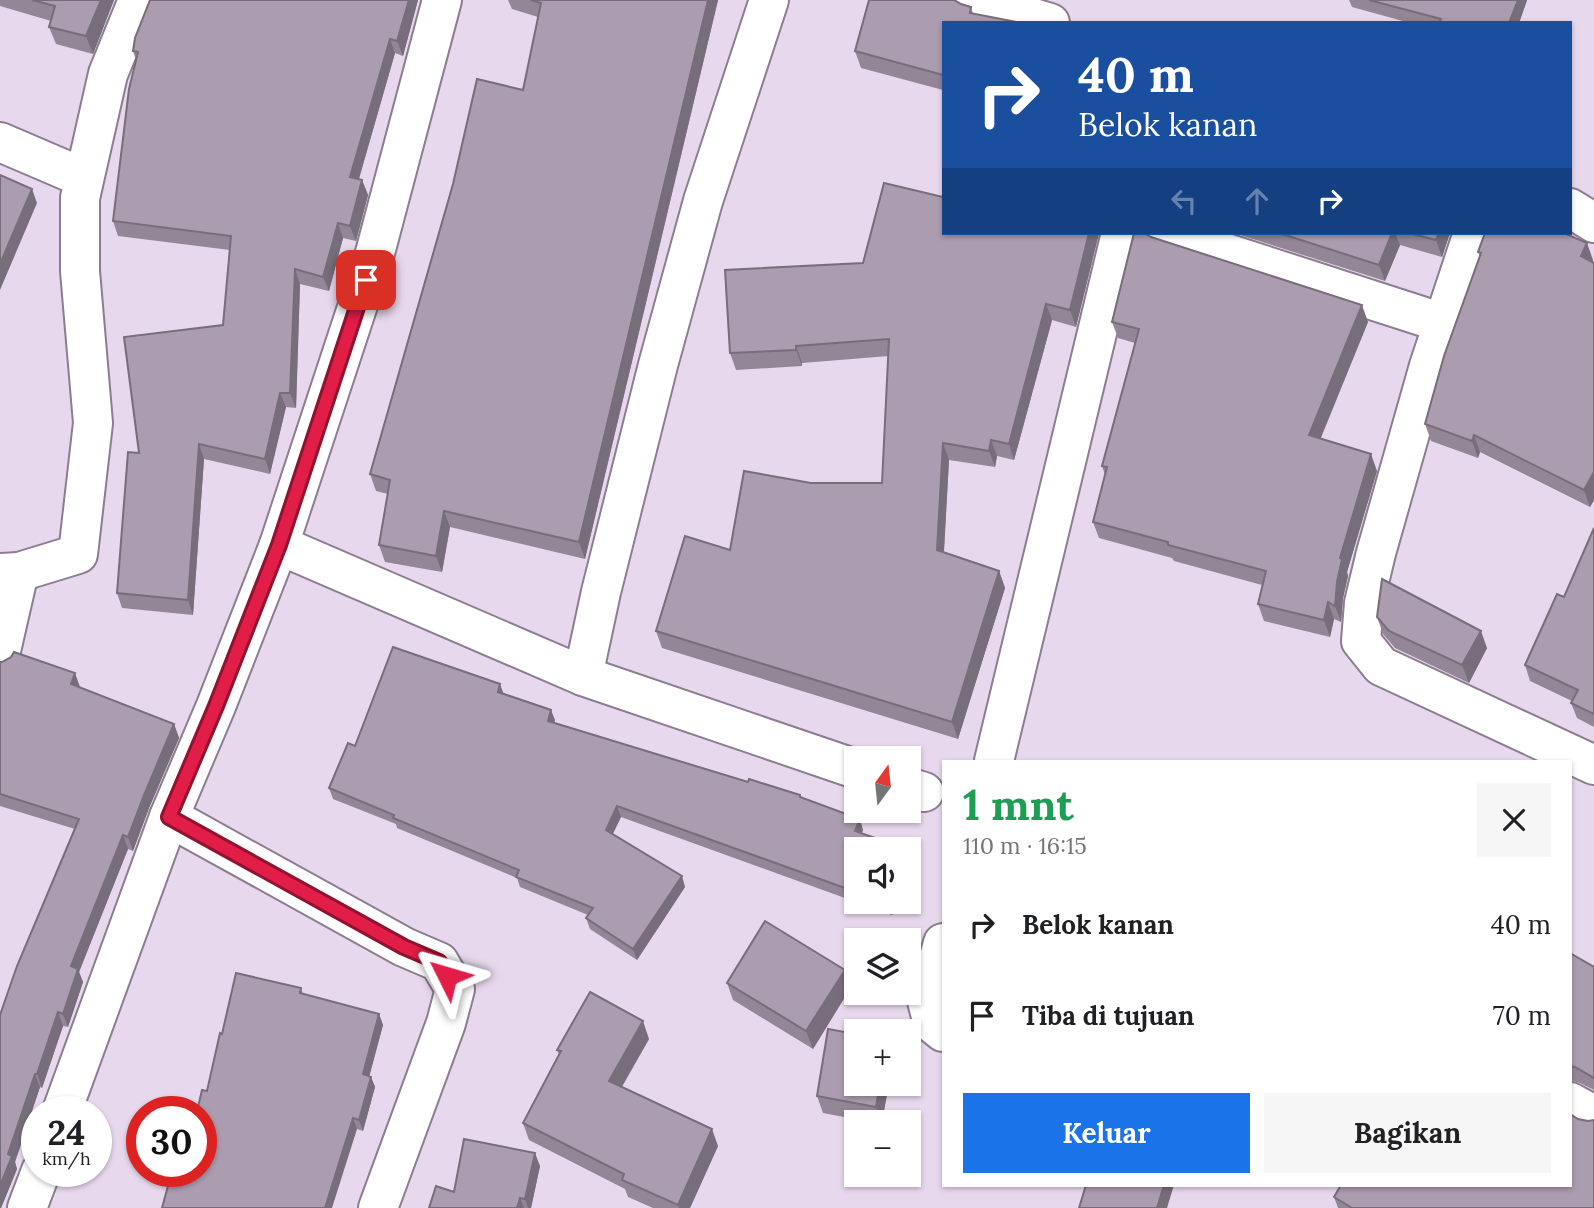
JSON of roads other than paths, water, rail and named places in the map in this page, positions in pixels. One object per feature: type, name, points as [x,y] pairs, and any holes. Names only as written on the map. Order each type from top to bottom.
[{"type":"street","points":[[0,655],[10,573],[78,554],[93,423],[80,271],[80,198],[108,74],[138,0]]},
{"type":"street","points":[[67,1096],[169,817],[279,545],[374,253],[442,0]]},
{"type":"street","points":[[583,676],[601,592],[658,365],[703,201],[769,0]]},
{"type":"street","points":[[974,0],[1043,21]]},
{"type":"street","points":[[0,142],[84,178]]},
{"type":"street","points":[[1572,209],[1594,223]]},
{"type":"street","points":[[994,760],[1121,235]]},
{"type":"street","points":[[1170,235],[1443,323]]},
{"type":"street","points":[[1472,235],[1443,323],[1377,553],[1364,603],[1362,641],[1381,666],[1594,765]]},
{"type":"street","points":[[279,545],[583,676],[844,765]]},
{"type":"street","points":[[169,817],[404,947],[439,962],[455,989],[446,1023],[378,1208]]},
{"type":"street","points":[[942,946],[926,1001],[933,1024],[942,1031]]},
{"type":"street","points":[[1572,1103],[1594,1115]]},
{"type":"street","points":[[27,1208],[35,1187]]}]
